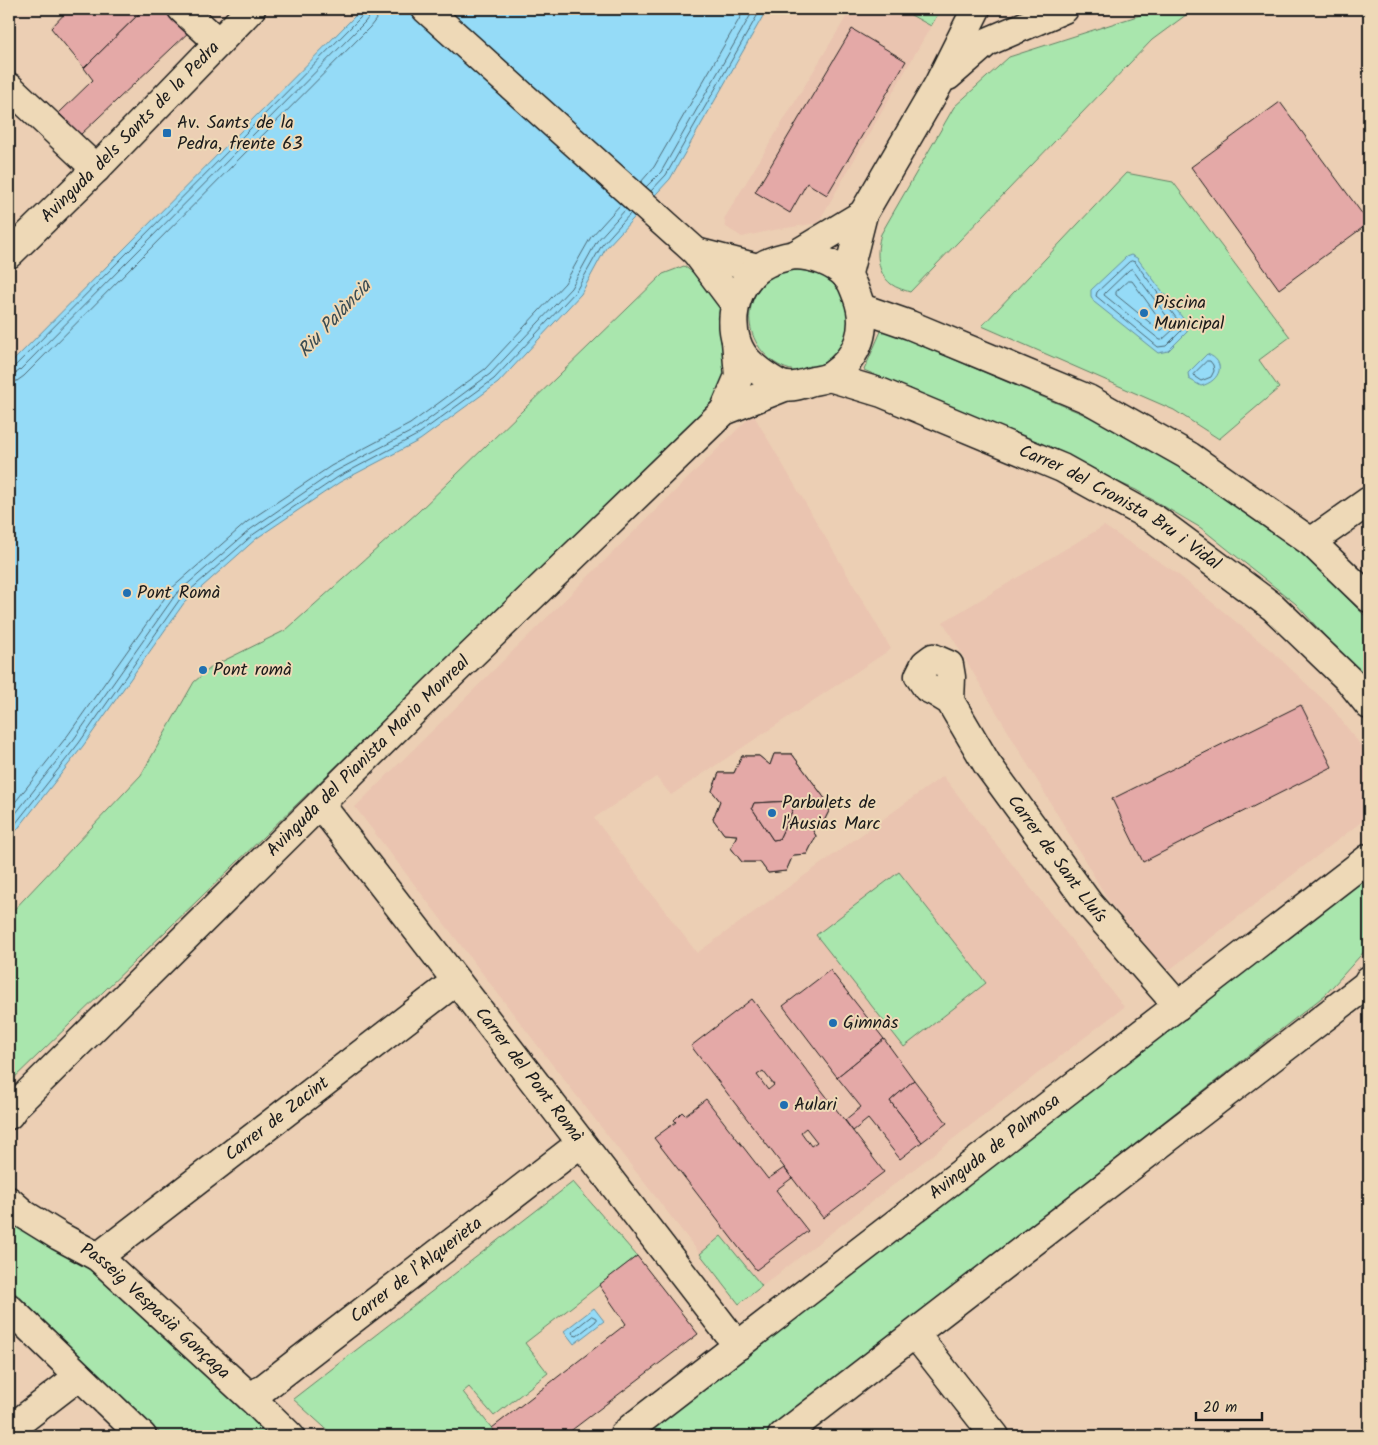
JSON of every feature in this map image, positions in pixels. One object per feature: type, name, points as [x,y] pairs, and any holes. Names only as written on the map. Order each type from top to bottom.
[{"type":"street","points":[[182,9],[218,42]]},
{"type":"street","name":"Avinguda dels Sants de la Pedra","points":[[9,254],[96,169],[251,9]]},
{"type":"street","points":[[426,9],[696,252],[735,304]]},
{"type":"street","points":[[847,277],[863,214],[938,85],[976,9]]},
{"type":"street","points":[[938,85],[987,42],[1064,9]]},
{"type":"street","points":[[9,87],[96,169]]},
{"type":"street","points":[[795,255],[863,214]]},
{"type":"street","points":[[696,252],[758,268]]},
{"type":"street","points":[[795,255],[809,256],[830,263],[847,277],[852,284],[861,308],[863,322],[858,345],[847,362],[829,377],[787,386],[762,374],[747,361],[736,341],[733,326],[735,304],[743,285],[758,268],[773,259],[795,255]]},
{"type":"street","points":[[861,308],[910,325],[1088,399],[1189,456],[1311,542],[1369,598]]},
{"type":"street","name":"Avinguda del Pianista Mario Monreal","points":[[724,412],[739,376],[736,341]]},
{"type":"street","name":"Carrer del Cronista Bru i Vidal","points":[[829,377],[882,393],[1062,468],[1156,520],[1273,607],[1349,680],[1369,704]]},
{"type":"street","name":"Avinguda del Pianista Mario Monreal","points":[[11,1109],[435,690],[724,412],[787,386]]},
{"type":"street","points":[[1311,542],[1369,501]]},
{"type":"street","name":"Carrer de Sant Lluís","points":[[950,701],[987,764],[1089,904],[1178,1006]]},
{"type":"street","name":"Carrer del Pont Romà","points":[[320,804],[738,1346]]},
{"type":"street","name":"Avinguda de Palmosa","points":[[623,1436],[1369,858]]},
{"type":"street","points":[[782,1436],[1366,985],[1369,980]]},
{"type":"street","name":"Carrer de Zacint","points":[[98,1257],[456,981]]},
{"type":"street","name":"Carrer de l’Alquerieta","points":[[251,1398],[581,1143]]},
{"type":"street","name":"Passeig Vespasià Gonçaga","points":[[9,1201],[25,1215],[98,1257],[290,1436]]},
{"type":"street","points":[[9,1308],[142,1436]]},
{"type":"street","points":[[915,1334],[995,1436]]},
{"type":"street","points":[[9,1430],[79,1376]]},
{"type":"shaded area","points":[[851,9],[900,9],[931,26],[818,223],[742,237],[726,227],[724,219]]},
{"type":"shaded area","points":[[753,414],[891,649],[671,795],[656,777],[594,818],[697,953],[943,776],[1124,1007],[739,1304],[355,807]]},
{"type":"shaded area","points":[[1104,526],[1175,572],[1274,653],[1332,708],[1369,756],[1369,816],[1168,971],[1110,903],[943,622]]},
{"type":"green space","points":[[900,9],[941,9],[931,26]]},
{"type":"green space","points":[[1159,9],[1194,9],[1152,40],[910,292],[891,284],[882,274],[878,261],[878,247],[881,234],[954,107],[1009,57]]},
{"type":"green space","points":[[1126,173],[1173,182],[1290,337],[1259,360],[1279,388],[1219,439],[1174,410],[982,326]]},
{"type":"green space","points":[[684,266],[735,304],[739,376],[9,1083],[9,915],[141,775],[194,682],[213,666],[286,630],[418,512],[663,274]]},
{"type":"green space","points":[[786,268],[822,269],[849,292],[849,344],[823,367],[806,371],[789,370],[775,363],[762,352],[754,338],[750,322],[751,305],[762,285]]},
{"type":"green space","points":[[882,329],[1130,434],[1278,528],[1369,620],[1369,685],[1296,604],[1201,528],[1136,490],[864,370]]},
{"type":"green space","points":[[1369,871],[1369,946],[1325,995],[764,1436],[640,1436]]},
{"type":"green space","points":[[899,872],[986,983],[904,1047],[816,935]]},
{"type":"green space","points":[[573,1182],[637,1256],[525,1343],[548,1373],[494,1416],[469,1387],[463,1392],[498,1436],[334,1436],[293,1399]]},
{"type":"green space","points":[[9,1214],[94,1266],[277,1436],[163,1436],[9,1287]]},
{"type":"green space","points":[[721,1236],[762,1286],[739,1304],[700,1254]]},
{"type":"water","name":"Riu Palància","points":[[362,9],[767,9],[670,179],[606,248],[581,294],[498,383],[420,440],[340,482],[257,538],[184,603],[83,746],[9,840],[9,365]]},
{"type":"water","name":"Piscina Municipal","points":[[1131,255],[1137,258],[1188,325],[1187,332],[1168,351],[1158,353],[1094,302],[1091,296],[1091,290],[1126,257]]},
{"type":"water","points":[[1207,354],[1217,361],[1219,371],[1213,380],[1201,386],[1189,379],[1188,373]]},
{"type":"water","points":[[594,1308],[604,1321],[574,1344],[564,1331]]},
{"type":"building","points":[[69,9],[144,9],[84,68],[51,28]]},
{"type":"building","points":[[144,9],[169,9],[191,30],[80,135],[59,113],[93,80],[84,68]]},
{"type":"building","points":[[852,29],[906,61],[827,195],[807,183],[790,213],[755,192]]},
{"type":"building","points":[[1280,102],[1369,223],[1279,289],[1191,167]]},
{"type":"building","points":[[1301,705],[1332,767],[1143,862],[1112,799]]},
{"type":"building","name":"Parbulets de l'Ausias Marc","points":[[774,754],[792,754],[831,807],[822,825],[809,824],[816,836],[807,854],[793,855],[786,871],[768,873],[760,862],[742,862],[731,848],[737,835],[724,834],[713,819],[720,801],[712,791],[719,773],[734,773],[742,756],[759,756],[770,765]]},
{"type":"building","name":"Parbulets de l'Ausias Marc","points":[[774,754],[792,754],[831,807],[822,825],[809,824],[816,836],[807,854],[793,855],[786,871],[768,873],[760,862],[742,862],[731,848],[737,835],[724,834],[713,819],[720,801],[712,791],[719,773],[734,773],[742,756],[759,756],[770,765]]},
{"type":"building","points":[[792,801],[795,805],[779,839],[773,840],[752,808],[754,803]]},
{"type":"building","points":[[792,801],[795,805],[779,839],[773,840],[752,808],[754,803]]},
{"type":"building","name":"Gimnàs","points":[[830,970],[884,1039],[837,1077],[783,1006]]},
{"type":"building","name":"Aulari","points":[[752,999],[884,1172],[823,1218],[691,1046]],"holes":[[[763,1071],[774,1085],[768,1090],[757,1075]],[[806,1128],[817,1142],[811,1146],[801,1132]]]},
{"type":"building","points":[[884,1039],[914,1080],[890,1101],[922,1142],[900,1159],[868,1119],[853,1131],[845,1120],[861,1107],[837,1077]]},
{"type":"building","points":[[914,1080],[947,1123],[922,1142],[890,1101]]},
{"type":"building","points":[[706,1099],[768,1179],[784,1168],[792,1178],[776,1190],[808,1231],[756,1270],[654,1138],[676,1122],[674,1120],[682,1112],[685,1115]]},
{"type":"building","points":[[637,1256],[698,1334],[564,1436],[498,1436],[492,1428],[626,1324],[599,1285]]},
{"type":"place","name":"Av. Sants de la Pedra, frente 63","points":[[167,133]]},
{"type":"place","name":"Piscina Municipal","points":[[1144,313]]},
{"type":"place","name":"Pont Romà","points":[[127,593]]},
{"type":"place","name":"Pont romà","points":[[203,670]]},
{"type":"place","name":"Parbulets de l'Ausias Marc","points":[[772,813]]},
{"type":"place","name":"Gimnàs","points":[[833,1023]]},
{"type":"place","name":"Aulari","points":[[784,1105]]}]
